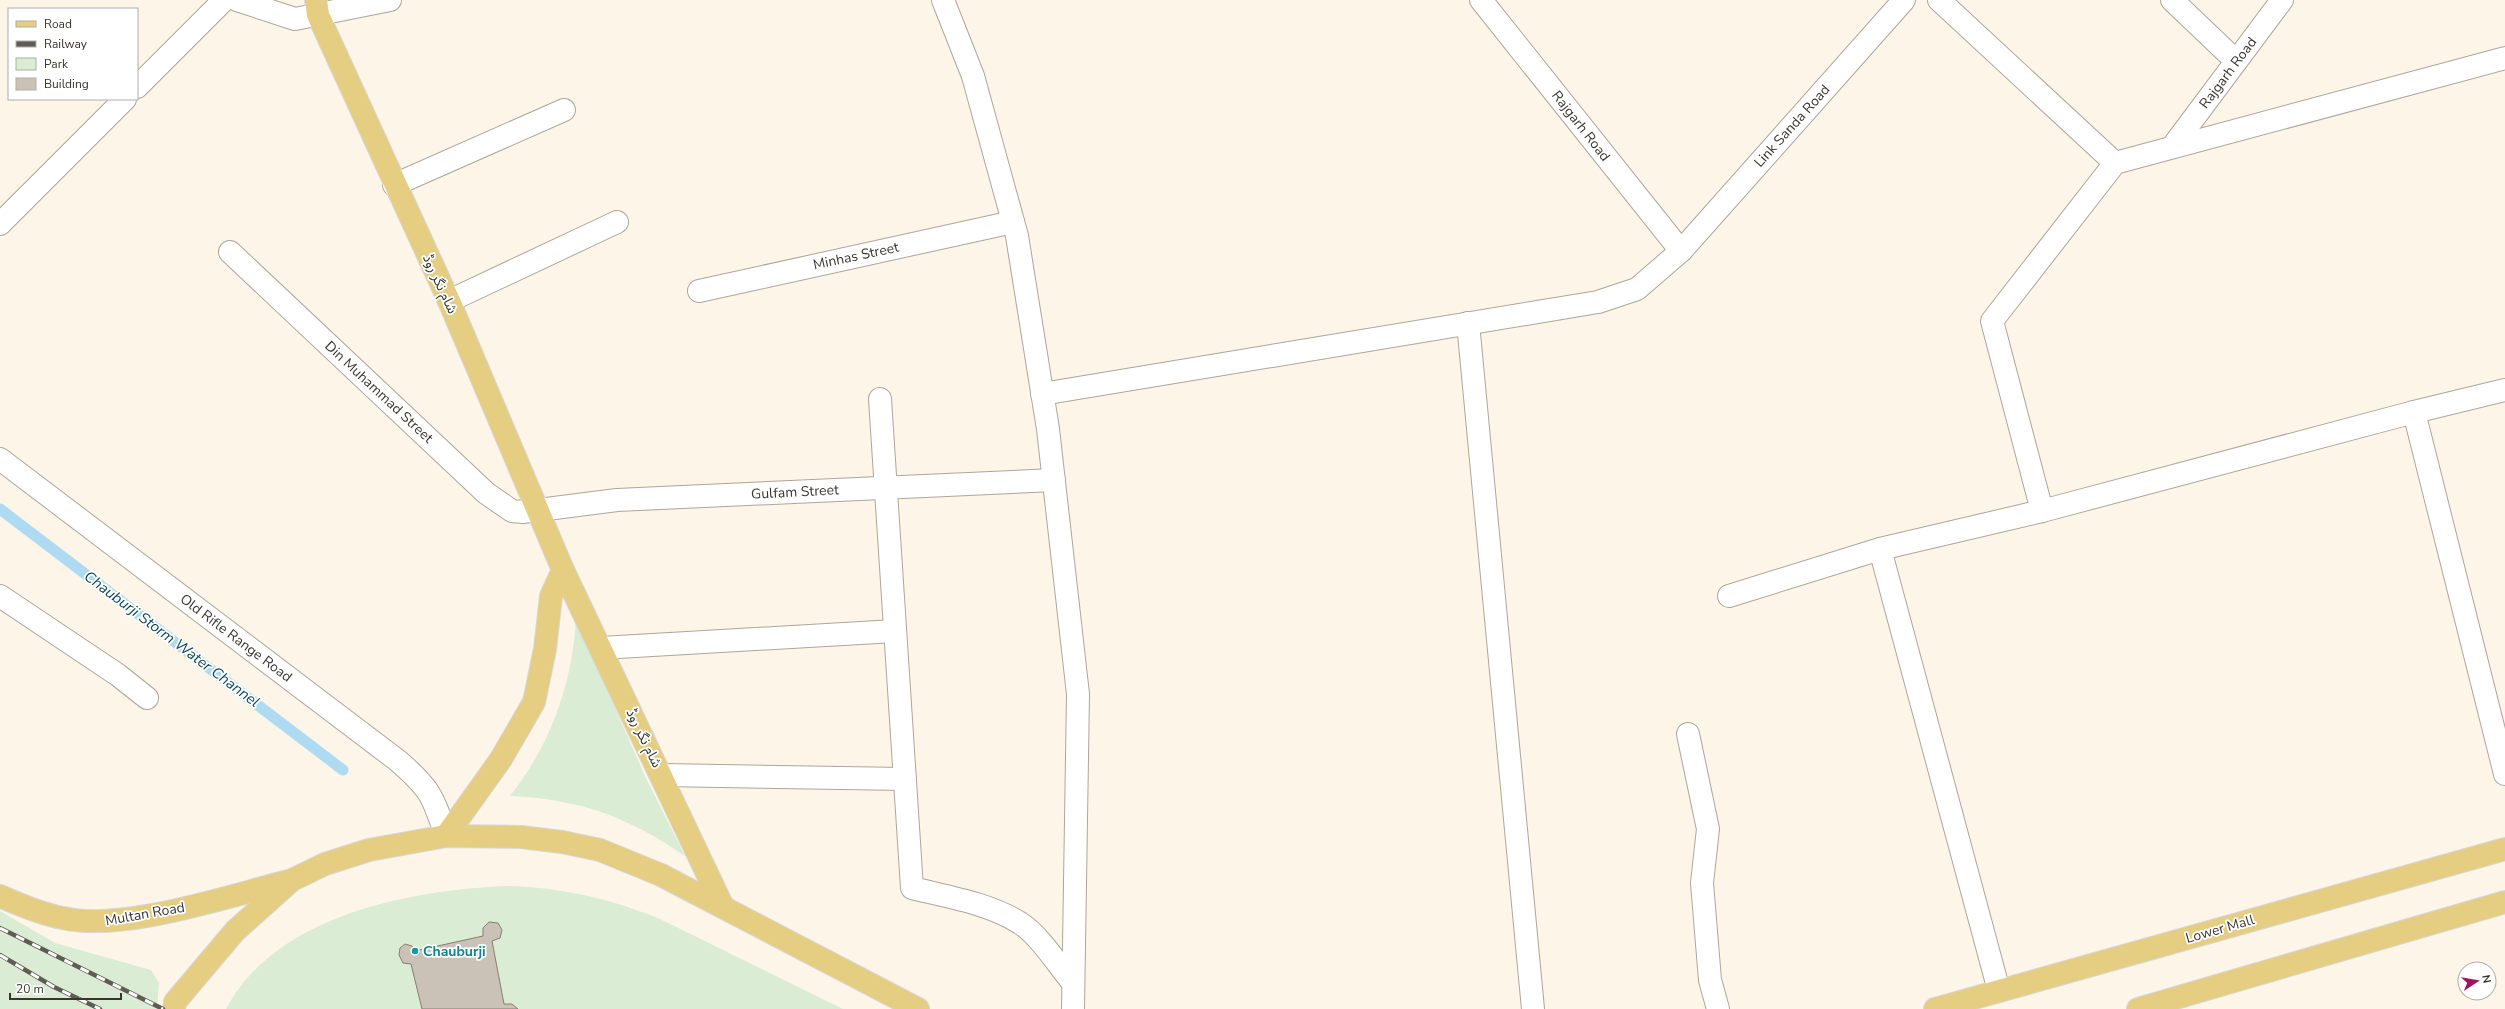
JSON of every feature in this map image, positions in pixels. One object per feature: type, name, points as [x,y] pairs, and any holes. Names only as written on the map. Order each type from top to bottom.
[{"type":"main road","name":"شام نگر روڈ","points":[[317,7],[394,185],[449,301],[562,570],[662,775],[723,908]]},
{"type":"main road","points":[[446,836],[501,759],[534,702],[545,649],[551,596],[562,570]]},
{"type":"main road","points":[[174,1009],[175,1002],[235,931],[292,880],[325,864],[369,850],[446,836],[521,836],[562,842],[600,850],[661,875],[918,1009]]},
{"type":"main road","name":"Lower Mall","points":[[1935,1009],[2505,849]]},
{"type":"main road","name":"Multan Road","points":[[0,896],[64,919],[104,922],[184,908],[292,880]]},
{"type":"main road","points":[[2138,1009],[2505,902]]},
{"type":"street","points":[[138,86],[224,0]]},
{"type":"street","points":[[237,0],[295,19],[317,7],[390,0]]},
{"type":"street","points":[[943,0],[973,76],[1013,222],[1042,394],[1054,480],[1078,694],[1073,1009]]},
{"type":"street","name":"Rajgarh Road","points":[[1481,0],[1681,252]]},
{"type":"street","name":"Link Sanda Road","points":[[1042,394],[1598,302],[1637,289],[1681,252],[1904,0]]},
{"type":"street","points":[[1939,0],[2115,163]]},
{"type":"street","points":[[2172,0],[2236,61]]},
{"type":"street","name":"Rajgarh Road","points":[[2173,146],[2282,0]]},
{"type":"street","points":[[2042,511],[1992,321],[2115,163],[2173,146],[2505,58]]},
{"type":"street","points":[[0,224],[124,100]]},
{"type":"street","points":[[394,185],[564,110]]},
{"type":"street","points":[[449,301],[617,222]]},
{"type":"street","name":"Minhas Street","points":[[699,291],[1013,222]]},
{"type":"street","name":"Din Muhammad Street","points":[[230,252],[486,493],[512,511],[537,510]]},
{"type":"street","points":[[1468,323],[1532,1009]]},
{"type":"street","points":[[1729,596],[1880,549],[2042,511],[2414,412],[2505,390]]},
{"type":"street","points":[[880,398],[912,888],[977,905],[1020,924],[1044,946],[1073,983]]},
{"type":"street","points":[[2414,412],[2505,774]]},
{"type":"street","name":"Old Rifle Range Road","points":[[0,459],[398,760],[421,780],[433,798],[446,836]]},
{"type":"street","name":"Gulfam Street","points":[[537,510],[616,500],[1054,480]]},
{"type":"street","points":[[1880,549],[1999,991]]},
{"type":"street","points":[[0,596],[118,675],[147,698]]},
{"type":"street","points":[[601,648],[895,631]]},
{"type":"street","points":[[1688,734],[1708,829],[1702,883],[1710,980],[1718,1009]]},
{"type":"street","points":[[662,775],[905,779]]},
{"type":"green space","points":[[576,619],[645,776],[685,856],[664,842],[602,812],[559,801],[510,796],[537,756],[557,713],[570,667]]},
{"type":"green space","points":[[507,886],[546,889],[585,895],[642,912],[660,919],[843,1009],[226,1009],[248,977],[277,951],[311,930],[349,914],[389,902],[429,894]]},
{"type":"green space","points":[[0,911],[55,943],[151,970],[159,983],[157,1009],[0,1009]]},
{"type":"building","points":[[489,922],[498,923],[502,930],[500,938],[492,941],[504,1004],[512,1004],[518,1009],[422,1009],[411,964],[403,963],[399,955],[400,948],[405,944],[412,946],[415,951],[483,936],[483,928]]},
{"type":"waterway","name":"Chauburji Storm Water Channel","points":[[0,509],[343,770]]},
{"type":"railway","points":[[0,928],[163,1009]]},
{"type":"railway","points":[[0,955],[54,987],[100,1009]]},
{"type":"place","name":"Chauburji","points":[[415,951]]}]
